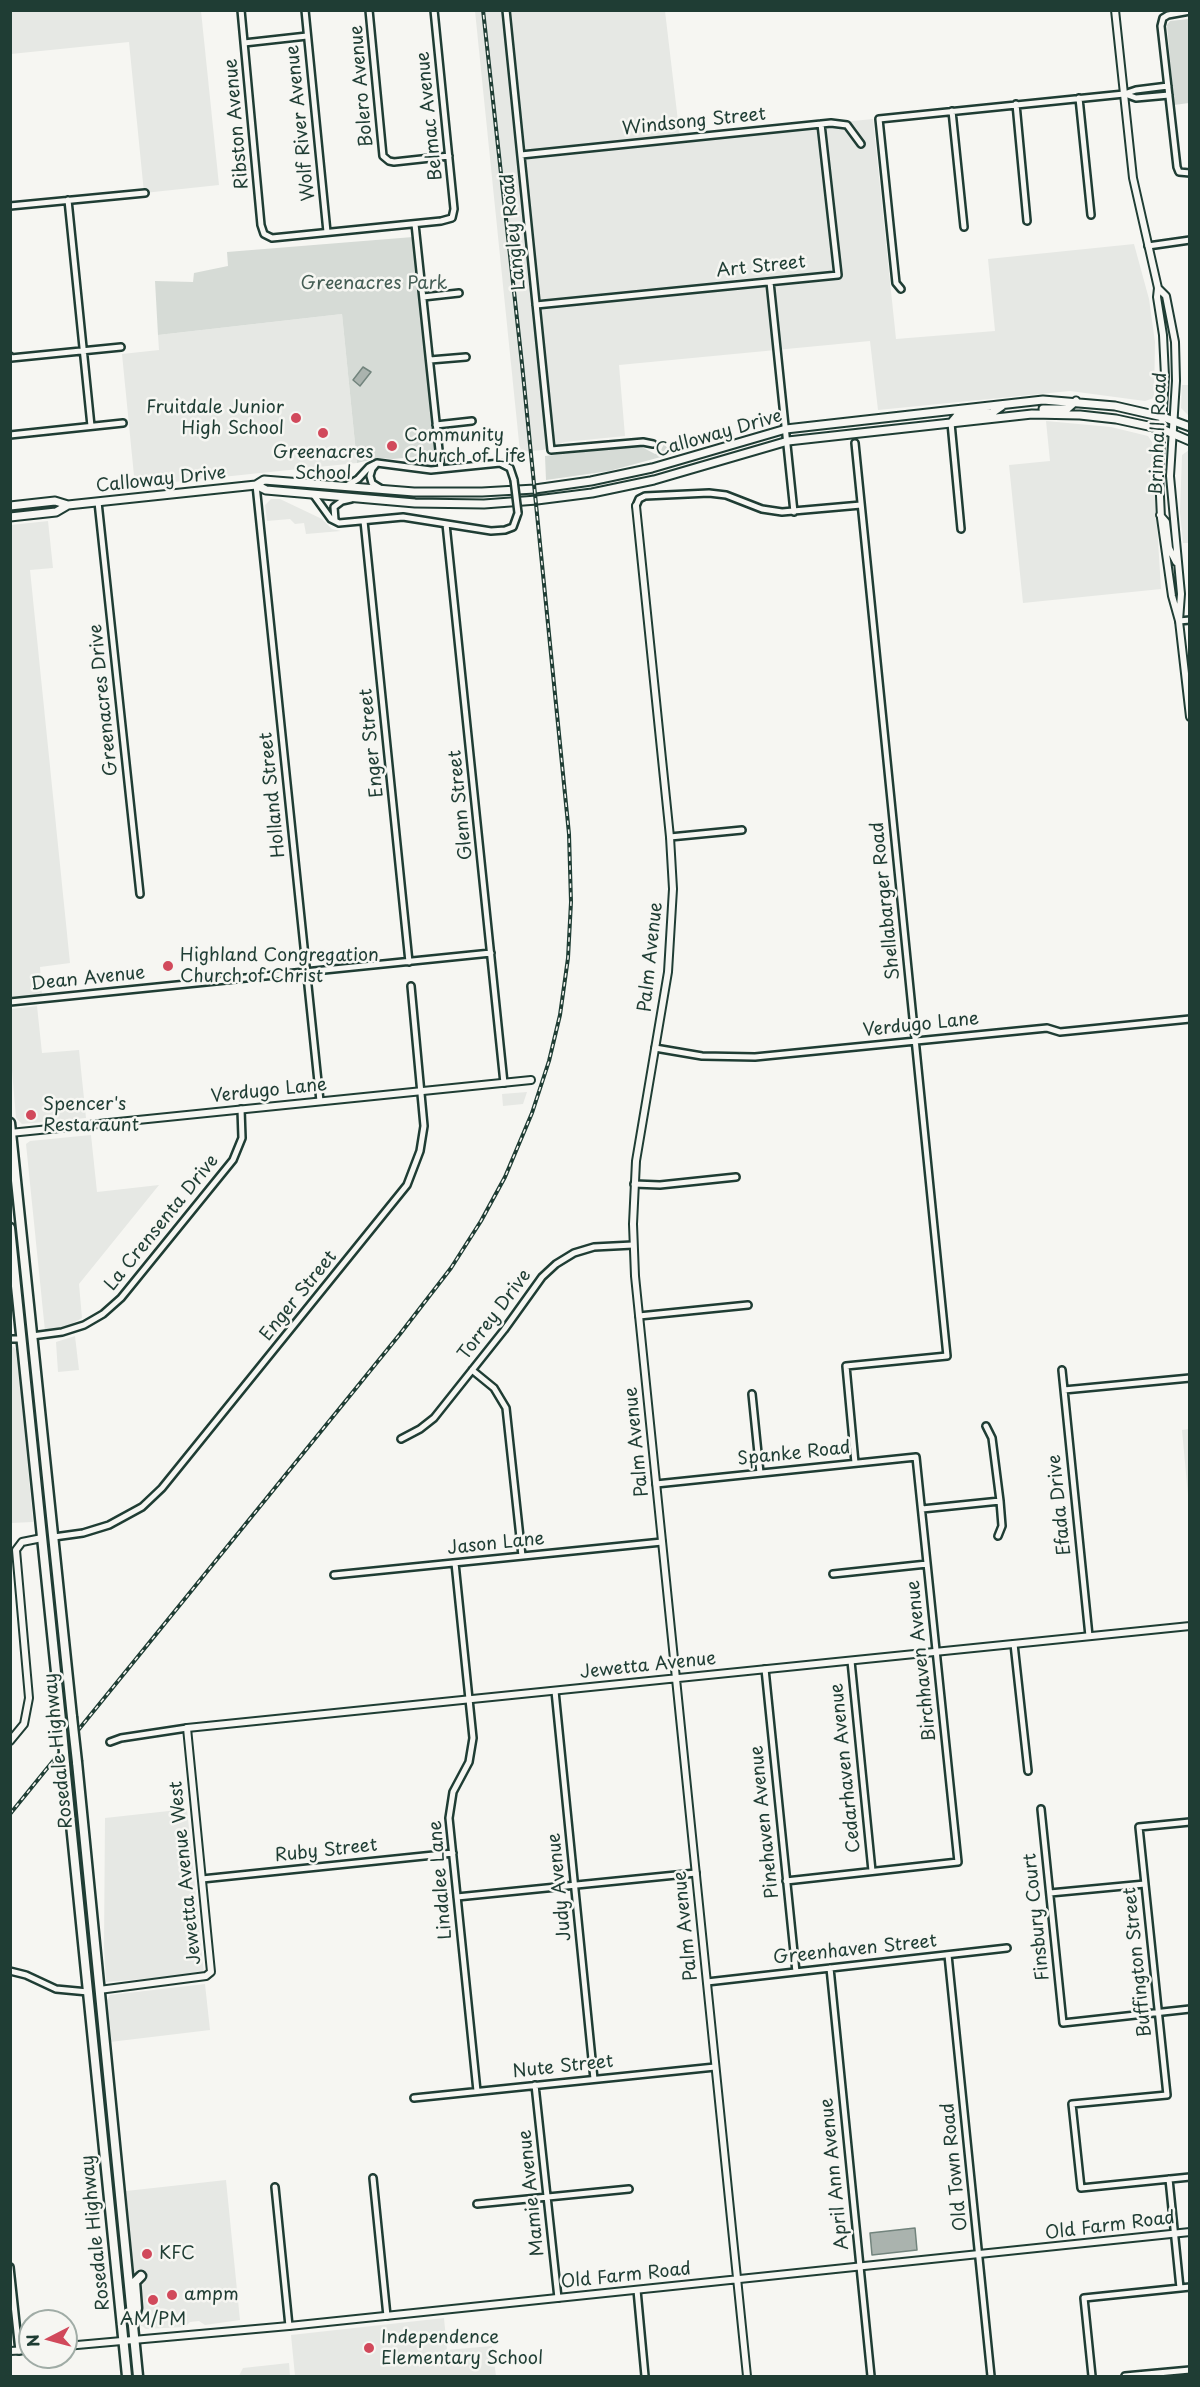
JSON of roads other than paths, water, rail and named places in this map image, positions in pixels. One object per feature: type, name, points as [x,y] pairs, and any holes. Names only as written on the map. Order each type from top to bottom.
[{"type":"main road","name":"Calloway Drive","points":[[10,506],[55,501],[68,505],[98,502],[256,485],[264,480],[382,489],[482,492],[562,485],[652,468],[786,429],[1043,400],[1115,406],[1162,417],[1190,427]]},
{"type":"main road","points":[[1024,415],[1030,410],[1067,409],[1076,401]]},
{"type":"main road","points":[[951,423],[957,416],[992,413],[1004,404]]},
{"type":"main road","name":"Calloway Drive","points":[[256,485],[266,490],[357,498],[450,504],[506,503],[564,497],[654,480],[788,441],[1024,415],[1116,419],[1162,429],[1190,441]]},
{"type":"main road","name":"Calloway Drive","points":[[10,517],[57,512],[68,505]]},
{"type":"main road","name":"Rosedale Highway","points":[[11,1130],[66,1649],[138,2376]]},
{"type":"main road","name":"Rosedale Highway","points":[[11,1233],[127,2376]]},
{"type":"main road","points":[[18,1289],[26,1331],[33,1336]]},
{"type":"main road","points":[[22,1339],[29,1348],[35,1398],[41,1415]]},
{"type":"main road","points":[[35,1468],[40,1479],[46,1530],[54,1537]]},
{"type":"main road","points":[[42,1538],[46,1540],[50,1549],[58,1628],[66,1649]]},
{"type":"main road","points":[[76,1867],[83,1892],[92,1982],[94,1988],[99,1990]]},
{"type":"main road","points":[[88,1992],[96,2000],[101,2052],[106,2067]]},
{"type":"main road","points":[[104,2153],[110,2168],[118,2225],[123,2232]]},
{"type":"main road","points":[[133,2326],[137,2308],[135,2282],[141,2276]]},
{"type":"street","name":"Ribston Avenue","points":[[241,10],[261,225],[264,234],[272,238],[327,232]]},
{"type":"street","name":"Wolf River Avenue","points":[[305,10],[327,232]]},
{"type":"street","name":"Bolero Avenue","points":[[369,10],[382,150],[386,159],[394,162],[448,156]]},
{"type":"street","name":"Belmac Avenue","points":[[415,224],[452,218],[454,209],[434,10]]},
{"type":"street","name":"Langley Road","points":[[506,10],[551,450],[643,442],[654,444]]},
{"type":"street","name":"Brimhall Road","points":[[1115,10],[1133,178],[1158,288],[1157,297],[1163,335],[1166,376],[1159,474],[1160,515],[1172,596],[1179,621],[1190,717]]},
{"type":"street","points":[[1190,11],[1162,18],[1161,33],[1176,162],[1179,172],[1190,173]]},
{"type":"street","points":[[244,43],[307,36]]},
{"type":"street","points":[[901,289],[896,283],[879,119],[1124,94],[1168,86]]},
{"type":"street","points":[[1124,94],[1136,98],[1169,95]]},
{"type":"street","points":[[1080,98],[1091,215]]},
{"type":"street","points":[[1016,105],[1027,221]]},
{"type":"street","points":[[952,111],[963,228]]},
{"type":"street","name":"Windsong Street","points":[[521,155],[822,124],[846,124],[861,144]]},
{"type":"street","name":"Art Street","points":[[536,305],[838,275],[822,124]]},
{"type":"street","points":[[10,206],[145,194]]},
{"type":"street","points":[[69,200],[91,426]]},
{"type":"street","points":[[327,232],[415,224],[441,469]]},
{"type":"street","points":[[1148,246],[1190,240]]},
{"type":"street","points":[[770,282],[795,512]]},
{"type":"street","name":"Brimhall Road","points":[[1158,288],[1166,296],[1175,342],[1176,381],[1170,476],[1181,594],[1179,621]]},
{"type":"street","points":[[423,297],[459,293]]},
{"type":"street","points":[[11,357],[121,347]]},
{"type":"street","points":[[430,360],[466,357]]},
{"type":"street","points":[[436,425],[472,421]]},
{"type":"street","points":[[10,435],[123,423]]},
{"type":"street","points":[[951,423],[962,529]]},
{"type":"street","name":"Shellabarger Road","points":[[855,443],[947,1356],[846,1366],[855,1463]]},
{"type":"street","points":[[377,463],[370,476],[372,483],[382,489]]},
{"type":"street","points":[[314,494],[335,522],[342,523],[403,517],[484,531],[505,530],[516,523],[518,513],[514,480],[510,468],[500,463],[441,469],[377,463],[369,466],[358,480],[348,485]]},
{"type":"street","name":"Holland Street","points":[[256,485],[320,1101]]},
{"type":"street","points":[[636,506],[639,499],[645,495],[716,493],[772,511],[795,512],[861,505]]},
{"type":"street","points":[[335,522],[334,507],[342,501],[357,498]]},
{"type":"street","name":"Greenacres Drive","points":[[98,502],[140,894]]},
{"type":"street","name":"Palm Avenue","points":[[636,506],[670,837],[673,889],[668,972],[639,1140],[634,1184],[633,1245],[747,2376]]},
{"type":"street","points":[[1160,515],[1166,522],[1170,548],[1179,568]]},
{"type":"street","name":"Enger Street","points":[[364,521],[409,962]]},
{"type":"street","name":"Glenn Street","points":[[446,524],[504,1083]]},
{"type":"street","points":[[1179,621],[1190,620]]},
{"type":"street","points":[[670,837],[742,830]]},
{"type":"street","name":"Dean Avenue","points":[[10,1002],[491,953]]},
{"type":"street","name":"Enger Street","points":[[54,1537],[95,1530],[120,1520],[142,1507],[162,1488],[407,1185],[417,1162],[423,1138],[422,1091],[411,986]]},
{"type":"street","name":"Verdugo Lane","points":[[655,1048],[702,1056],[736,1058],[1047,1028],[1060,1032],[1190,1019]]},
{"type":"street","name":"Verdugo Lane","points":[[11,1130],[531,1080]]},
{"type":"street","name":"La Crensenta Drive","points":[[33,1336],[62,1332],[84,1325],[103,1314],[121,1298],[233,1160],[242,1138],[241,1109]]},
{"type":"street","points":[[634,1184],[660,1185],[736,1177]]},
{"type":"street","points":[[11,1233],[22,1235]]},
{"type":"street","name":"Torrey Drive","points":[[400,1439],[428,1424],[542,1277],[556,1264],[574,1253],[594,1247],[633,1245]]},
{"type":"street","points":[[639,1316],[748,1305]]},
{"type":"street","points":[[10,1339],[22,1339]]},
{"type":"street","points":[[472,1370],[494,1388],[506,1407],[522,1556]]},
{"type":"street","name":"Efada Drive","points":[[1062,1370],[1089,1636]]},
{"type":"street","points":[[1064,1390],[1190,1378]]},
{"type":"street","points":[[752,1394],[760,1473]]},
{"type":"street","points":[[987,1426],[993,1438],[1000,1501],[1002,1526],[998,1536]]},
{"type":"street","name":"Spanke Road","points":[[656,1484],[916,1457]]},
{"type":"street","name":"Birchhaven Avenue","points":[[872,1871],[958,1862],[916,1457]]},
{"type":"street","points":[[922,1509],[1000,1501]]},
{"type":"street","points":[[10,1741],[24,1724],[28,1708],[16,1550],[22,1542],[42,1538]]},
{"type":"street","name":"Jason Lane","points":[[334,1575],[662,1542]]},
{"type":"street","name":"Lindalee Lane","points":[[455,1563],[473,1746],[469,1762],[456,1784],[449,1818],[477,2091]]},
{"type":"street","points":[[833,1574],[927,1564]]},
{"type":"street","name":"Jewetta Avenue","points":[[110,1742],[121,1738],[187,1728],[1190,1626]]},
{"type":"street","points":[[1014,1644],[1028,1771]]},
{"type":"street","name":"Cedarhaven Avenue","points":[[851,1661],[872,1871]]},
{"type":"street","name":"Pinehaven Avenue","points":[[765,1669],[796,1972]]},
{"type":"street","name":"Judy Avenue","points":[[555,1691],[594,2079]]},
{"type":"street","name":"Jewetta Avenue West","points":[[99,1990],[206,1976],[211,1972],[187,1728]]},
{"type":"street","name":"Finsbury Court","points":[[1041,1809],[1064,2023],[1159,2013]]},
{"type":"street","name":"Buffington Street","points":[[1168,2179],[1081,2188],[1072,2104],[1167,2095],[1139,1827],[1190,1822]]},
{"type":"street","name":"Ruby Street","points":[[202,1879],[453,1853]]},
{"type":"street","points":[[786,1881],[872,1871]]},
{"type":"street","points":[[457,1897],[696,1873]]},
{"type":"street","points":[[1050,1893],[1145,1884]]},
{"type":"street","name":"Greenhaven Street","points":[[707,1982],[1007,1948]]},
{"type":"street","name":"Old Town Road","points":[[948,1955],[991,2376]]},
{"type":"street","name":"April Ann Avenue","points":[[830,1968],[871,2376]]},
{"type":"street","points":[[10,1971],[26,1975],[56,1989],[88,1992]]},
{"type":"street","points":[[1159,2013],[1190,2009]]},
{"type":"street","name":"Nute Street","points":[[414,2098],[715,2067]]},
{"type":"street","name":"Mamie Avenue","points":[[535,2085],[558,2298]]},
{"type":"street","points":[[1180,2288],[1168,2179],[1190,2177]]},
{"type":"street","points":[[373,2178],[387,2316]]},
{"type":"street","points":[[275,2187],[289,2326]]},
{"type":"street","points":[[477,2204],[629,2189]]},
{"type":"street","name":"Old Farm Road","points":[[78,2345],[289,2326],[1190,2232]]},
{"type":"street","points":[[10,2266],[18,2342]]},
{"type":"street","points":[[1092,2376],[1084,2298],[1190,2287]]},
{"type":"street","points":[[637,2290],[645,2376]]},
{"type":"street","points":[[1125,2376],[1190,2370]]},
{"type":"railway","points":[[10,1814],[451,1268],[481,1221],[505,1177],[532,1113],[549,1061],[560,1015],[568,958],[571,902],[569,834],[522,364],[483,10]]},
{"type":"place","name":"Fruitdale Junior High School","points":[[296,418]]},
{"type":"place","name":"Greenacres School","points":[[323,433]]},
{"type":"place","name":"Community Church of Life","points":[[392,446]]},
{"type":"place","name":"Highland Congregation Church of Christ","points":[[168,966]]},
{"type":"place","name":"Spencer's Restaraunt","points":[[31,1115]]},
{"type":"place","name":"KFC","points":[[147,2254]]},
{"type":"place","name":"ampm","points":[[172,2295]]},
{"type":"place","name":"AM/PM","points":[[153,2300]]},
{"type":"place","name":"Independence Elementary School","points":[[369,2348]]},
{"type":"park label","name":"Greenacres Park","points":[[374,284]]}]
